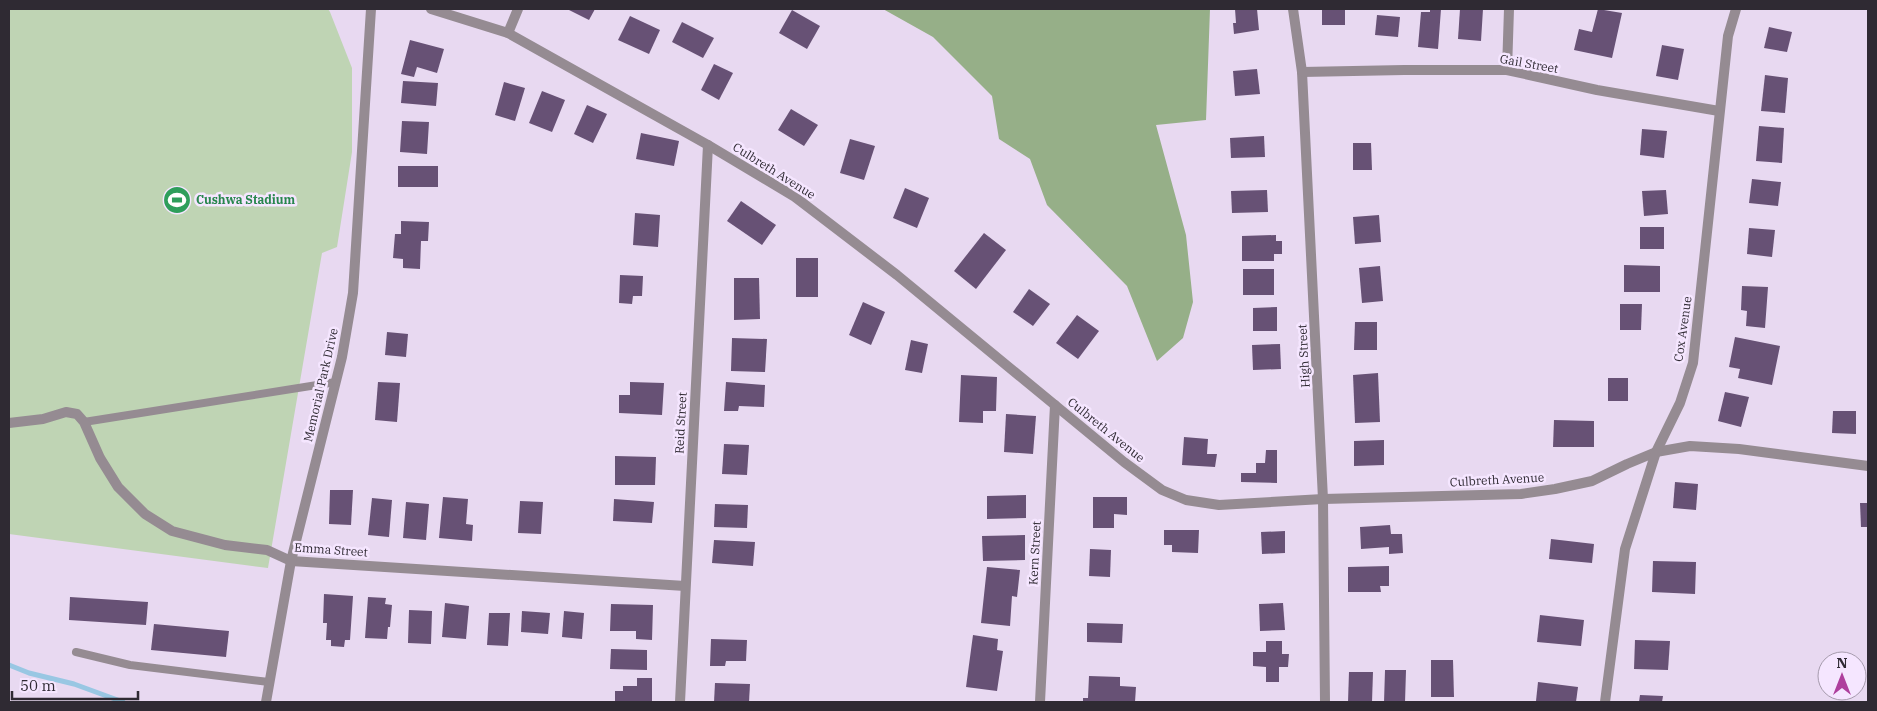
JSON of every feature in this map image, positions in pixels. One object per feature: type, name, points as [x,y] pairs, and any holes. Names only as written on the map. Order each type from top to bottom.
[{"type":"street","name":"Memorial Park Drive","points":[[266,702],[291,561],[342,358],[353,292],[371,9]]},
{"type":"street","name":"Culbreth Avenue","points":[[431,9],[508,33],[708,145],[795,197],[897,275],[1124,462],[1162,490],[1186,500],[1219,505],[1323,499],[1521,494],[1592,481],[1656,452],[1690,446],[1739,449],[1868,466]]},
{"type":"street","points":[[508,33],[518,9]]},
{"type":"street","name":"High Street","points":[[1293,9],[1302,72],[1323,499],[1325,702]]},
{"type":"street","points":[[1507,70],[1509,9]]},
{"type":"street","name":"Cox Avenue","points":[[1605,702],[1625,549],[1656,452],[1680,403],[1692,362],[1728,36],[1736,9]]},
{"type":"street","name":"Gail Street","points":[[1302,72],[1507,70],[1597,90],[1719,110]]},
{"type":"street","name":"Reid Street","points":[[680,702],[708,145]]},
{"type":"street","name":"Kern Street","points":[[1040,702],[1054,405]]},
{"type":"street","points":[[9,423],[43,419],[66,412],[77,414],[84,422]]},
{"type":"street","name":"Emma Street","points":[[84,422],[100,458],[118,487],[145,514],[178,533],[225,545],[267,550],[291,561],[685,586]]},
{"type":"lane","points":[[84,422],[336,382]]},
{"type":"lane","points":[[76,652],[130,665],[269,682]]},
{"type":"green space","name":"Cushwa Stadium","points":[[9,9],[328,9],[330,12],[352,68],[352,152],[337,247],[322,253],[268,568],[9,534]]},
{"type":"green space","points":[[883,9],[1210,9],[1206,120],[1156,125],[1186,235],[1193,302],[1183,338],[1157,361],[1127,286],[1047,205],[1030,159],[999,139],[992,96],[933,37]]},
{"type":"building","points":[[567,9],[595,9],[589,20]]},
{"type":"building","points":[[1235,9],[1257,9],[1259,30],[1234,34],[1233,23],[1236,23]]},
{"type":"building","points":[[1322,9],[1345,9],[1345,25],[1322,25]]},
{"type":"building","points":[[1430,9],[1441,9],[1438,49],[1418,47],[1421,12],[1430,12]]},
{"type":"building","points":[[1460,9],[1483,9],[1481,41],[1458,39]]},
{"type":"building","points":[[1598,9],[1622,13],[1612,58],[1574,50],[1579,29],[1592,32]]},
{"type":"building","points":[[792,10],[820,26],[807,49],[779,33]]},
{"type":"building","points":[[1377,15],[1400,17],[1398,37],[1375,35]]},
{"type":"building","points":[[630,16],[660,30],[649,54],[618,40]]},
{"type":"building","points":[[682,22],[714,38],[703,58],[672,42]]},
{"type":"building","points":[[1769,27],[1792,32],[1787,52],[1764,48]]},
{"type":"building","points":[[410,40],[444,49],[437,73],[417,67],[414,77],[401,74]]},
{"type":"building","points":[[1662,45],[1684,49],[1678,80],[1656,76]]},
{"type":"building","points":[[714,64],[733,73],[719,100],[701,90]]},
{"type":"building","points":[[1257,69],[1260,94],[1235,96],[1233,71]]},
{"type":"building","points":[[1765,75],[1788,78],[1785,113],[1761,111]]},
{"type":"building","points":[[403,81],[438,83],[436,106],[401,103]]},
{"type":"building","points":[[504,82],[525,88],[515,121],[495,115]]},
{"type":"building","points":[[542,91],[565,100],[552,132],[529,123]]},
{"type":"building","points":[[587,105],[607,114],[593,143],[574,134]]},
{"type":"building","points":[[791,109],[818,125],[804,146],[778,130]]},
{"type":"building","points":[[402,121],[429,122],[427,154],[400,152]]},
{"type":"building","points":[[1759,126],[1784,128],[1782,163],[1756,161]]},
{"type":"building","points":[[1642,129],[1667,131],[1664,158],[1640,155]]},
{"type":"building","points":[[641,133],[679,141],[674,166],[636,159]]},
{"type":"building","points":[[1264,136],[1265,157],[1231,158],[1230,138]]},
{"type":"building","points":[[850,139],[875,146],[864,180],[840,173]]},
{"type":"building","points":[[1353,143],[1371,143],[1372,170],[1353,170]]},
{"type":"building","points":[[398,166],[438,166],[438,187],[398,187]]},
{"type":"building","points":[[1752,179],[1781,182],[1778,206],[1749,203]]},
{"type":"building","points":[[905,188],[929,198],[917,228],[893,218]]},
{"type":"building","points":[[1267,190],[1268,212],[1232,213],[1231,191]]},
{"type":"building","points":[[1666,190],[1668,214],[1644,216],[1642,191]]},
{"type":"building","points":[[741,201],[776,225],[762,245],[727,221]]},
{"type":"building","points":[[635,213],[660,215],[658,247],[633,245]]},
{"type":"building","points":[[1379,215],[1381,242],[1355,244],[1353,217]]},
{"type":"building","points":[[401,221],[429,222],[428,241],[421,241],[420,269],[403,268],[403,259],[393,258],[395,234],[401,234]]},
{"type":"building","points":[[1640,227],[1664,227],[1664,249],[1640,249]]},
{"type":"building","points":[[1749,228],[1775,230],[1772,257],[1747,254]]},
{"type":"building","points":[[984,233],[1006,250],[976,289],[954,271]]},
{"type":"building","points":[[1276,235],[1276,241],[1282,241],[1282,254],[1274,254],[1274,261],[1242,261],[1242,236]]},
{"type":"building","points":[[796,258],[818,258],[818,297],[796,297]]},
{"type":"building","points":[[1624,265],[1660,266],[1660,292],[1624,292]]},
{"type":"building","points":[[1380,266],[1383,301],[1362,303],[1359,268]]},
{"type":"building","points":[[1243,269],[1274,269],[1274,295],[1243,295]]},
{"type":"building","points":[[620,275],[643,276],[642,296],[633,296],[632,304],[619,303]]},
{"type":"building","points":[[734,278],[759,278],[760,319],[734,320]]},
{"type":"building","points":[[1742,286],[1768,287],[1765,328],[1746,326],[1747,311],[1741,310]]},
{"type":"building","points":[[1029,289],[1050,304],[1033,326],[1013,312]]},
{"type":"building","points":[[863,302],[885,312],[871,345],[849,335]]},
{"type":"building","points":[[1620,304],[1642,304],[1641,330],[1620,330]]},
{"type":"building","points":[[1277,307],[1277,331],[1253,331],[1253,308]]},
{"type":"building","points":[[1077,315],[1099,331],[1078,359],[1056,343]]},
{"type":"building","points":[[1355,322],[1377,322],[1377,350],[1354,350]]},
{"type":"building","points":[[387,332],[408,334],[406,357],[385,355]]},
{"type":"building","points":[[1735,337],[1780,346],[1772,385],[1738,378],[1740,369],[1729,367]]},
{"type":"building","points":[[732,338],[767,339],[765,372],[731,371]]},
{"type":"building","points":[[911,340],[928,344],[922,373],[905,370]]},
{"type":"building","points":[[1280,344],[1281,369],[1253,370],[1252,345]]},
{"type":"building","points":[[1378,373],[1380,422],[1355,423],[1353,375]]},
{"type":"building","points":[[961,375],[997,377],[996,411],[983,411],[983,423],[959,422]]},
{"type":"building","points":[[1608,378],[1628,378],[1628,401],[1608,401]]},
{"type":"building","points":[[378,382],[400,383],[397,422],[375,420]]},
{"type":"building","points":[[630,382],[664,383],[662,415],[619,413],[619,395],[630,395]]},
{"type":"building","points":[[726,382],[765,385],[764,407],[739,406],[738,411],[724,411]]},
{"type":"building","points":[[1725,392],[1749,397],[1741,427],[1718,421]]},
{"type":"building","points":[[1833,411],[1856,411],[1856,434],[1832,433]]},
{"type":"building","points":[[1006,414],[1036,416],[1033,454],[1004,452]]},
{"type":"building","points":[[1554,420],[1594,421],[1594,447],[1553,447]]},
{"type":"building","points":[[1184,437],[1208,439],[1207,454],[1217,454],[1215,467],[1182,465]]},
{"type":"building","points":[[1384,440],[1384,465],[1354,466],[1354,441]]},
{"type":"building","points":[[724,444],[749,445],[747,475],[722,474]]},
{"type":"building","points":[[1266,450],[1277,450],[1277,483],[1241,482],[1241,473],[1256,473],[1256,463],[1265,463]]},
{"type":"building","points":[[615,456],[656,457],[655,485],[615,485]]},
{"type":"building","points":[[1675,482],[1698,484],[1696,510],[1673,508]]},
{"type":"building","points":[[330,490],[353,490],[351,525],[329,524]]},
{"type":"building","points":[[1026,495],[1026,518],[987,519],[987,496]]},
{"type":"building","points":[[443,497],[468,499],[466,524],[473,525],[472,541],[439,538]]},
{"type":"building","points":[[1093,497],[1127,497],[1127,515],[1114,514],[1114,528],[1093,528]]},
{"type":"building","points":[[372,498],[392,500],[389,537],[368,535]]},
{"type":"building","points":[[614,499],[654,502],[652,523],[613,521]]},
{"type":"building","points":[[520,501],[543,502],[541,534],[518,533]]},
{"type":"building","points":[[406,502],[429,504],[426,540],[403,538]]},
{"type":"building","points":[[1860,503],[1868,503],[1868,527],[1861,527]]},
{"type":"building","points":[[715,504],[748,505],[747,528],[714,527]]},
{"type":"building","points":[[1390,525],[1391,534],[1402,534],[1403,553],[1389,554],[1389,547],[1361,549],[1360,527]]},
{"type":"building","points":[[1164,530],[1199,530],[1198,553],[1172,552],[1172,545],[1164,545]]},
{"type":"building","points":[[1285,531],[1285,553],[1262,554],[1261,532]]},
{"type":"building","points":[[1025,535],[1025,560],[983,561],[982,536]]},
{"type":"building","points":[[1551,539],[1594,544],[1592,563],[1549,559]]},
{"type":"building","points":[[714,540],[755,542],[753,566],[712,563]]},
{"type":"building","points":[[1090,549],[1111,550],[1110,577],[1089,576]]},
{"type":"building","points":[[1653,561],[1696,562],[1695,594],[1652,592]]},
{"type":"building","points":[[1389,566],[1389,586],[1380,586],[1381,592],[1348,592],[1348,567]]},
{"type":"building","points":[[987,567],[1020,570],[1017,597],[1012,596],[1010,626],[981,623]]},
{"type":"building","points":[[324,594],[353,596],[350,640],[345,640],[344,647],[331,646],[331,640],[326,640],[327,623],[323,623]]},
{"type":"building","points":[[70,597],[148,602],[146,625],[69,620]]},
{"type":"building","points":[[368,597],[386,598],[385,604],[392,605],[387,639],[365,638]]},
{"type":"building","points":[[445,603],[469,606],[466,639],[442,637]]},
{"type":"building","points":[[1283,603],[1285,630],[1260,631],[1259,604]]},
{"type":"building","points":[[611,604],[653,605],[652,640],[636,639],[636,631],[610,631]]},
{"type":"building","points":[[409,610],[432,611],[431,644],[408,643]]},
{"type":"building","points":[[522,611],[550,613],[548,634],[521,632]]},
{"type":"building","points":[[564,611],[584,613],[582,639],[562,637]]},
{"type":"building","points":[[489,613],[510,613],[508,646],[487,645]]},
{"type":"building","points":[[1540,615],[1584,620],[1581,646],[1537,642]]},
{"type":"building","points":[[1087,623],[1123,624],[1122,643],[1087,642]]},
{"type":"building","points":[[154,624],[229,631],[226,657],[151,650]]},
{"type":"building","points":[[973,635],[998,639],[997,650],[1003,651],[997,691],[966,687]]},
{"type":"building","points":[[711,639],[747,640],[746,661],[726,661],[725,666],[710,666]]},
{"type":"building","points":[[1635,640],[1670,641],[1668,670],[1634,669]]},
{"type":"building","points":[[1266,641],[1282,641],[1282,654],[1289,654],[1288,667],[1279,667],[1279,682],[1266,682],[1266,667],[1253,666],[1253,652],[1266,652]]},
{"type":"building","points":[[611,649],[647,650],[647,670],[610,669]]},
{"type":"building","points":[[1431,660],[1453,660],[1454,697],[1431,697]]},
{"type":"building","points":[[1385,670],[1406,670],[1405,702],[1384,702]]},
{"type":"building","points":[[1349,672],[1373,672],[1372,702],[1348,702]]},
{"type":"building","points":[[1089,676],[1120,677],[1120,686],[1136,687],[1135,702],[1083,702],[1083,698],[1088,698]]},
{"type":"building","points":[[637,678],[652,678],[652,702],[615,702],[615,691],[623,691],[623,686],[637,686]]},
{"type":"building","points":[[1538,682],[1578,687],[1576,702],[1536,701]]},
{"type":"building","points":[[715,683],[750,684],[749,702],[714,702]]},
{"type":"building","points":[[1640,695],[1663,696],[1662,702],[1639,702]]},
{"type":"waterway","points":[[9,665],[29,673],[74,684],[123,702]]},
{"type":"place","name":"Cushwa Stadium","points":[[177,200]]}]
